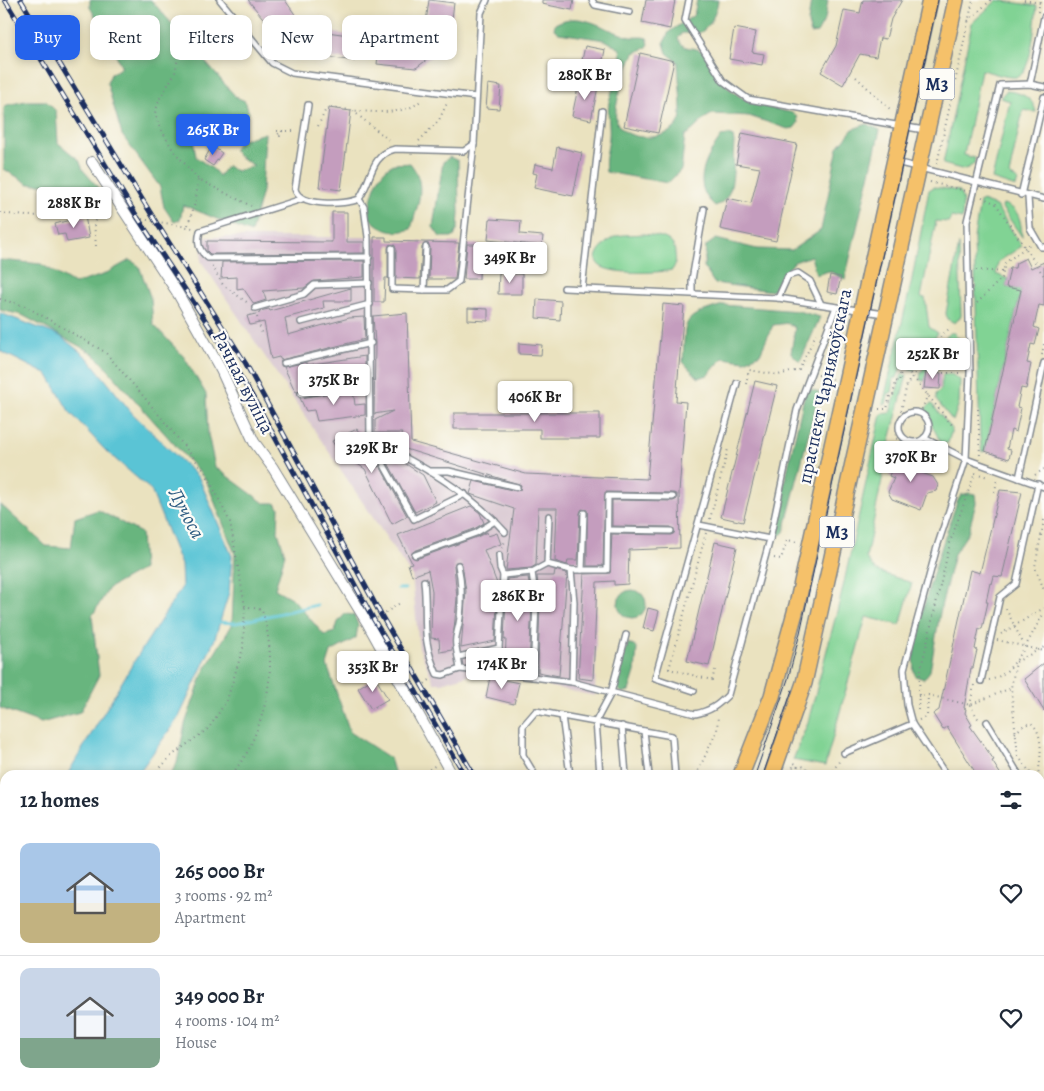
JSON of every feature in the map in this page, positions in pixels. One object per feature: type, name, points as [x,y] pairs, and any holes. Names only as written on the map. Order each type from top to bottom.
[{"type":"main road","name":"праспект Чарняхоўскага","points":[[743,770],[772,696],[797,605],[862,311],[900,125],[930,0]]},
{"type":"main road","name":"М3","points":[[779,770],[804,683],[956,0]]},
{"type":"street","name":"Рачная вуліца","points":[[92,162],[176,292],[221,370],[254,442],[283,485],[409,696],[449,770]]},
{"type":"lane","points":[[220,0],[272,63],[292,73],[429,89],[476,97]]},
{"type":"lane","points":[[392,248],[392,289],[447,290],[459,281],[474,144],[481,13],[487,0]]},
{"type":"lane","points":[[592,0],[595,5],[630,12]]},
{"type":"lane","points":[[689,0],[685,20],[723,81],[748,99],[926,130]]},
{"type":"lane","points":[[1030,84],[1044,17]]},
{"type":"lane","points":[[943,770],[912,724],[907,705],[906,661],[937,546],[966,459],[970,373],[967,221],[1000,85],[1030,84],[1044,87]]},
{"type":"lane","points":[[1021,195],[1044,97]]},
{"type":"lane","points":[[302,199],[296,194],[295,189],[308,105]]},
{"type":"lane","points":[[582,289],[602,112]]},
{"type":"lane","points":[[359,198],[374,164],[386,151],[395,149],[464,151],[474,144]]},
{"type":"lane","points":[[893,162],[1028,197],[1044,199]]},
{"type":"lane","points":[[1028,197],[1030,228],[1041,247],[1044,247]]},
{"type":"lane","points":[[359,198],[330,203],[302,199],[200,231],[197,240],[200,251],[208,258],[369,257]]},
{"type":"lane","points":[[359,198],[364,206],[369,257],[371,343],[369,385],[370,439],[414,519],[464,494]]},
{"type":"lane","points":[[692,293],[692,280],[704,209]]},
{"type":"lane","points":[[424,290],[426,247]]},
{"type":"lane","points":[[778,298],[788,276],[798,273],[810,281],[821,304]]},
{"type":"lane","points":[[255,308],[304,294],[314,285],[369,283]]},
{"type":"lane","points":[[564,288],[778,298],[887,315]]},
{"type":"lane","points":[[301,322],[370,304]]},
{"type":"lane","points":[[424,581],[426,604],[424,628],[427,654],[437,674],[443,675],[460,669],[500,672],[572,682],[694,714],[709,712],[728,695],[770,539],[800,402],[836,307]]},
{"type":"lane","points":[[284,362],[371,343]]},
{"type":"lane","points":[[1020,478],[1044,363]]},
{"type":"lane","points":[[694,691],[655,678],[737,383]]},
{"type":"lane","points":[[301,394],[348,386],[369,385]]},
{"type":"lane","points":[[908,414],[920,414],[928,423],[928,432],[924,438],[915,442],[910,441],[900,433],[899,427],[903,418],[908,414]]},
{"type":"lane","points":[[924,438],[966,459],[1044,487]]},
{"type":"lane","points":[[370,439],[428,471],[464,494],[495,520],[504,532]]},
{"type":"lane","points":[[428,471],[449,471],[517,487]]},
{"type":"lane","points":[[981,682],[1000,596],[1016,584],[1038,484]]},
{"type":"lane","points":[[503,575],[532,572],[547,564],[571,570],[607,570],[608,496],[673,498]]},
{"type":"lane","points":[[582,570],[584,512]]},
{"type":"lane","points":[[547,564],[549,516]]},
{"type":"lane","points":[[416,555],[476,533],[495,520]]},
{"type":"lane","points":[[699,525],[770,539]]},
{"type":"lane","points":[[608,530],[671,531]]},
{"type":"lane","points":[[499,555],[500,568],[503,575],[499,648],[500,672]]},
{"type":"lane","points":[[458,565],[462,584],[460,620],[454,639],[460,669]]},
{"type":"lane","points":[[571,570],[574,602],[572,682]]},
{"type":"lane","points":[[532,572],[536,603],[533,677]]},
{"type":"lane","points":[[600,770],[596,721],[611,693],[626,636]]},
{"type":"lane","points":[[458,657],[499,648]]},
{"type":"lane","points":[[532,770],[523,755],[523,726],[536,711],[672,736],[675,770]]},
{"type":"lane","points":[[562,716],[569,770]]},
{"type":"lane","points":[[987,722],[1016,770]]},
{"type":"lane","points":[[844,753],[912,724]]},
{"type":"lane","points":[[622,726],[626,770]]},
{"type":"lane","points":[[644,730],[649,770]]},
{"type":"path","points":[[968,21],[991,0]]},
{"type":"path","points":[[1024,0],[1040,3]]},
{"type":"path","points":[[178,60],[175,73],[160,98],[155,113],[159,126],[173,150],[198,179],[261,212]]},
{"type":"path","points":[[856,77],[894,112],[896,105]]},
{"type":"path","points":[[318,126],[327,107],[372,112],[408,109],[421,102],[429,89]]},
{"type":"path","points":[[414,147],[439,120],[452,92]]},
{"type":"path","points":[[352,110],[384,138],[392,142]]},
{"type":"path","points":[[282,131],[278,134],[282,131],[295,131]]},
{"type":"path","points":[[188,225],[196,200],[198,179]]},
{"type":"path","points":[[927,181],[973,192],[996,204],[1044,276]]},
{"type":"path","points":[[0,213],[26,216],[116,213],[128,217],[188,225],[200,231]]},
{"type":"path","points":[[96,246],[94,223],[98,214]]},
{"type":"path","points":[[975,305],[1002,278],[1005,263],[1036,239]]},
{"type":"path","points":[[208,258],[223,285],[255,308],[262,334]]},
{"type":"path","points":[[974,270],[1003,272]]},
{"type":"path","points":[[829,306],[855,292]]},
{"type":"path","points":[[0,299],[25,306],[104,352],[150,404],[206,473],[230,522],[245,606],[243,648],[227,700],[209,728],[170,756],[158,770]]},
{"type":"path","points":[[913,377],[942,335],[950,328]]},
{"type":"path","points":[[744,388],[749,370],[778,375],[799,370],[818,330]]},
{"type":"path","points":[[879,409],[887,409],[890,396],[893,396],[896,381],[899,382],[901,370],[908,372],[913,377],[954,426],[968,428]]},
{"type":"path","points":[[938,373],[970,373]]},
{"type":"path","points":[[820,375],[830,378]]},
{"type":"path","points":[[920,414],[928,394]]},
{"type":"path","points":[[977,401],[980,459]]},
{"type":"path","points":[[715,670],[712,680],[669,668],[730,444]]},
{"type":"path","points":[[1034,476],[1044,469]]},
{"type":"path","points":[[922,728],[918,720],[917,696],[920,672],[951,539],[976,473],[1005,482]]},
{"type":"path","points":[[995,492],[997,479]]},
{"type":"path","points":[[1044,520],[1035,567],[1044,590]]},
{"type":"path","points":[[499,555],[507,536],[504,532]]},
{"type":"path","points":[[770,557],[781,559],[787,540],[796,541]]},
{"type":"path","points":[[1000,596],[1024,646]]},
{"type":"path","points":[[387,612],[400,603]]},
{"type":"path","points":[[235,770],[252,744],[270,686],[269,644],[262,610],[245,606]]},
{"type":"path","points":[[990,639],[1016,627],[1044,608]]},
{"type":"path","points":[[1028,770],[1018,756],[1011,688],[1016,662],[1044,613]]},
{"type":"path","points":[[990,639],[1044,651]]},
{"type":"path","points":[[981,682],[999,678],[1016,662],[1044,647]]},
{"type":"path","points":[[409,696],[437,674]]},
{"type":"path","points":[[917,696],[928,695],[970,705],[1011,688]]},
{"type":"path","points":[[918,720],[927,716],[928,695]]},
{"type":"path","points":[[698,770],[716,730],[717,706]]},
{"type":"path","points":[[1015,733],[1024,725],[1031,723],[1039,726],[1043,734],[1043,750],[1039,770]]},
{"type":"path","points":[[833,770],[844,753]]},
{"type":"path","points":[[429,770],[444,760]]},
{"type":"path","points":[[792,770],[794,763],[798,764],[796,770]]},
{"type":"shaded area","points":[[203,237],[386,237],[384,299],[387,376],[410,375],[411,442],[526,474],[526,507],[603,509],[605,476],[681,479],[680,548],[630,550],[628,584],[597,587],[595,696],[480,672],[441,683],[434,683],[419,648],[412,576],[201,261]]},
{"type":"green space","points":[[90,0],[151,0],[170,22],[170,60],[204,60],[236,97],[245,101],[249,113],[238,133],[201,136],[194,144],[196,157],[219,176],[227,166],[236,171],[254,166],[237,155],[234,149],[239,141],[265,133],[262,191],[251,233],[183,205],[180,220],[174,222],[164,207],[160,187],[122,135],[107,83],[111,74],[122,67],[118,60],[160,60],[160,15],[94,15],[90,7]]},
{"type":"green space","points":[[697,0],[718,0],[714,14],[706,28],[696,33],[682,33],[678,38],[680,42],[685,47],[703,52],[712,62],[723,81],[737,95],[764,106],[793,113],[797,117],[798,123],[794,128],[788,129],[749,116],[713,114],[685,135],[681,170],[668,183],[606,172],[609,142],[608,106],[621,63],[620,49],[605,40],[559,33],[554,29],[555,24],[565,20],[584,20],[631,37],[647,38],[649,44],[646,48],[634,53],[628,67],[621,86],[616,120],[620,128],[628,133],[637,136],[658,136],[668,133],[675,127],[681,115],[678,62],[667,53],[664,43],[669,32],[694,15]]},
{"type":"green space","points":[[811,0],[828,0],[825,19],[817,33],[811,34],[808,23]]},
{"type":"green space","points":[[997,0],[1037,6],[1032,46],[1026,67],[1016,77],[1003,76],[981,70],[964,155],[975,158],[974,164],[965,170],[943,164],[972,23]]},
{"type":"green space","points":[[1006,91],[1025,96],[1032,103],[1036,112],[1023,110],[1009,175],[1018,180],[1016,187],[992,179],[1010,101],[1000,98]]},
{"type":"green space","points":[[26,101],[46,101],[56,111],[58,143],[79,160],[83,170],[97,186],[99,204],[97,209],[89,213],[79,213],[71,209],[55,188],[43,184],[29,184],[4,169],[4,108],[7,105]]},
{"type":"green space","points":[[867,124],[880,130],[845,279],[829,271],[816,275],[811,256],[794,262],[772,291],[714,283],[704,267],[706,246],[716,239],[757,249],[792,250],[821,230],[838,147],[853,129]]},
{"type":"green space","points":[[728,135],[733,137],[734,143],[731,188],[722,202],[715,206],[707,198],[703,189],[703,171],[716,144],[722,136]]},
{"type":"green space","points":[[450,157],[458,161],[458,227],[454,237],[440,237],[433,227],[443,162]]},
{"type":"green space","points":[[410,163],[419,179],[420,187],[420,195],[411,229],[393,232],[383,229],[368,217],[375,187],[382,173],[388,168],[394,164]]},
{"type":"green space","points":[[934,187],[959,191],[963,200],[962,219],[951,217],[949,222],[936,221],[921,297],[925,298],[929,327],[938,333],[914,370],[901,367],[897,378],[894,378],[892,392],[888,394],[886,404],[883,404],[911,284],[929,190]]},
{"type":"green space","points":[[980,202],[996,206],[1022,246],[998,262],[996,274],[1008,279],[1006,287],[1021,290],[985,451],[982,452],[974,238]]},
{"type":"green space","points":[[1003,204],[1016,212],[1020,221],[1022,237],[1002,208]]},
{"type":"green space","points":[[644,234],[665,238],[672,244],[676,261],[672,270],[623,272],[599,265],[596,257],[598,253],[613,238],[620,235]]},
{"type":"green space","points":[[959,244],[961,316],[955,323],[947,319],[946,313]]},
{"type":"green space","points":[[0,260],[41,264],[74,284],[103,275],[130,260],[139,266],[151,299],[153,324],[184,357],[206,394],[208,434],[215,467],[264,503],[275,503],[279,507],[278,532],[285,554],[275,589],[293,599],[324,635],[335,632],[338,622],[345,614],[354,615],[358,625],[356,638],[331,652],[327,665],[350,732],[390,758],[394,770],[173,770],[177,763],[185,724],[204,671],[232,625],[235,554],[206,480],[94,354],[22,315],[0,310]]},
{"type":"green space","points":[[723,305],[798,311],[820,317],[800,362],[791,353],[795,328],[788,323],[773,325],[760,354],[745,361],[723,358],[708,375],[698,378],[683,362],[685,328],[692,317]]},
{"type":"green space","points":[[949,333],[954,333],[959,338],[959,365],[957,368],[927,369],[925,381],[920,380],[921,372]]},
{"type":"green space","points":[[902,374],[907,375],[890,440],[866,558],[876,571],[912,583],[900,625],[866,617],[825,766],[793,760],[808,722],[841,596],[881,414],[890,413]]},
{"type":"green space","points":[[943,374],[951,374],[960,380],[959,403],[953,421],[936,400],[936,394],[941,389]]},
{"type":"green space","points":[[810,389],[819,392],[784,532],[779,536],[776,533],[782,494],[805,393]]},
{"type":"green space","points":[[931,403],[952,429],[948,443],[941,443],[929,419],[922,412]]},
{"type":"green space","points":[[975,494],[976,503],[968,533],[954,554],[941,607],[930,671],[924,679],[915,676],[913,662],[921,617],[936,564],[957,502],[961,495]]},
{"type":"green space","points":[[0,504],[46,546],[71,548],[75,518],[98,510],[141,533],[143,569],[109,588],[92,616],[99,675],[80,712],[41,723],[0,708]]},
{"type":"green space","points":[[632,590],[642,594],[646,604],[642,614],[632,618],[622,614],[618,604],[622,594]]},
{"type":"green space","points":[[628,643],[637,648],[635,672],[629,691],[622,693],[618,689],[619,673]]},
{"type":"water","name":"Лучоса","points":[[0,313],[60,336],[88,358],[132,413],[199,478],[232,556],[229,593],[214,641],[179,717],[141,770],[70,770],[135,660],[182,587],[181,565],[151,490],[106,451],[69,411],[48,375],[0,351]]},
{"type":"building","points":[[248,0],[285,0],[295,15],[262,15],[262,17]]},
{"type":"building","points":[[429,0],[454,3],[452,15],[427,15]]},
{"type":"building","points":[[542,0],[574,0],[572,10],[542,4]]},
{"type":"building","points":[[646,0],[675,0],[670,29],[642,23]]},
{"type":"building","points":[[863,0],[902,0],[891,19],[886,39],[880,38],[876,57],[860,54],[843,85],[821,72],[836,46],[844,10],[860,13]]},
{"type":"building","points":[[734,28],[756,32],[752,52],[764,54],[762,65],[729,59]]},
{"type":"building","points":[[332,33],[342,34],[342,59],[332,58]]},
{"type":"building","points":[[585,46],[605,50],[601,69],[581,65]]},
{"type":"building","points":[[640,53],[674,61],[658,133],[624,126]]},
{"type":"building","points":[[377,60],[427,60],[416,68],[377,64]]},
{"type":"building","points":[[579,83],[598,87],[591,120],[572,116]]},
{"type":"building","points":[[488,84],[501,86],[499,109],[486,108]]},
{"type":"building","points":[[329,108],[351,111],[341,190],[319,187]]},
{"type":"building","points":[[742,133],[797,144],[776,241],[720,229],[727,198],[751,203],[760,168],[736,164]]},
{"type":"building","points":[[212,146],[222,153],[213,166],[204,160]]},
{"type":"building","points":[[557,147],[582,153],[573,196],[534,188],[537,174],[533,173],[535,164],[553,168]]},
{"type":"building","points":[[332,212],[347,212],[347,242],[364,242],[364,253],[210,254],[207,251],[207,241],[332,242]]},
{"type":"building","points":[[85,216],[89,238],[67,242],[65,234],[58,235],[55,224]]},
{"type":"building","points":[[490,219],[521,221],[520,234],[543,236],[542,246],[488,240]]},
{"type":"building","points":[[374,237],[386,237],[386,241],[459,243],[455,279],[429,279],[430,247],[426,243],[422,247],[420,279],[396,278],[396,248],[390,244],[388,248],[388,278],[385,278],[384,302],[374,302]]},
{"type":"building","points":[[467,244],[480,244],[479,279],[464,279]]},
{"type":"building","points":[[1026,258],[1031,268],[1044,262],[1044,306],[1039,305],[1034,327],[1039,329],[1035,345],[1031,344],[1027,363],[1031,364],[1026,389],[1021,388],[1017,407],[1021,408],[1016,432],[1011,430],[1007,449],[1011,450],[1009,459],[985,451],[1021,290],[1006,287],[1010,268],[1015,268],[1016,263]]},
{"type":"building","points":[[364,261],[364,277],[314,281],[304,288],[263,291],[266,300],[254,304],[243,288],[237,289],[237,277],[221,278],[222,262]]},
{"type":"building","points":[[499,273],[522,274],[522,294],[498,294]]},
{"type":"building","points":[[830,275],[841,277],[837,294],[827,292]]},
{"type":"building","points":[[351,288],[351,301],[323,301],[324,308],[285,318],[288,335],[349,318],[364,317],[365,339],[281,360],[279,357],[271,359],[264,322],[250,325],[247,316],[260,313],[259,311],[269,309],[270,311]]},
{"type":"building","points":[[537,299],[561,301],[560,320],[536,318]]},
{"type":"building","points":[[663,304],[684,306],[676,401],[686,402],[679,492],[680,548],[629,550],[628,584],[614,585],[614,581],[597,582],[593,680],[578,678],[584,574],[610,573],[612,534],[671,535],[675,532],[671,527],[612,526],[612,500],[673,501],[677,499],[677,494],[605,492],[603,566],[587,566],[587,510],[582,509],[580,513],[578,560],[568,560],[567,565],[555,561],[557,508],[538,508],[536,565],[531,568],[506,570],[514,509],[470,494],[474,481],[516,491],[520,490],[521,485],[396,446],[402,433],[375,433],[375,420],[393,411],[374,414],[375,343],[373,316],[407,313],[411,442],[526,474],[647,479]]},
{"type":"building","points":[[468,308],[488,309],[488,321],[468,320]]},
{"type":"building","points":[[519,343],[542,345],[541,355],[519,354]]},
{"type":"building","points":[[365,356],[365,377],[297,392],[284,367],[307,362],[307,365]]},
{"type":"building","points":[[926,371],[941,373],[940,389],[924,388]]},
{"type":"building","points":[[755,381],[777,386],[743,522],[721,517]]},
{"type":"building","points":[[353,390],[355,405],[365,404],[365,415],[317,421],[314,410],[306,411],[300,398]]},
{"type":"building","points":[[454,413],[600,413],[600,438],[540,438],[540,429],[454,429]]},
{"type":"building","points":[[357,429],[362,438],[358,440],[367,461],[373,458],[378,467],[380,466],[407,516],[392,524],[365,469],[338,451],[332,441]]},
{"type":"building","points":[[907,456],[923,462],[919,472],[933,477],[938,485],[936,491],[927,493],[921,510],[892,499],[888,492],[894,478],[889,476],[895,460],[904,463]]},
{"type":"building","points":[[398,459],[423,475],[436,502],[415,512],[388,463]]},
{"type":"building","points":[[1000,490],[1022,492],[1002,577],[994,576],[992,584],[990,583],[986,602],[988,602],[982,629],[979,629],[975,649],[977,650],[973,668],[971,668],[964,708],[972,725],[970,726],[994,760],[992,761],[998,770],[974,770],[947,727],[943,730],[933,714],[939,710],[970,570],[980,573]]},
{"type":"building","points":[[471,506],[480,513],[484,523],[474,529],[414,551],[411,556],[416,559],[487,532],[488,536],[497,533],[501,544],[484,550],[498,586],[495,641],[461,648],[466,591],[462,564],[458,561],[454,565],[457,598],[452,650],[440,652],[439,639],[431,638],[432,591],[428,570],[412,576],[408,564],[412,563],[398,535]]},
{"type":"building","points":[[715,542],[737,547],[709,666],[687,661]]},
{"type":"building","points":[[555,570],[567,573],[559,676],[538,672],[540,603],[537,576],[554,576]]},
{"type":"building","points":[[528,577],[532,603],[529,666],[505,665],[506,639],[504,640],[507,579]]},
{"type":"building","points":[[648,608],[659,611],[654,631],[643,628]]},
{"type":"building","points":[[1044,663],[1044,711],[1024,679]]},
{"type":"building","points":[[375,677],[388,699],[371,709],[358,688]]},
{"type":"building","points":[[490,677],[519,683],[514,704],[486,697]]},
{"type":"waterway","points":[[398,589],[405,589]]},
{"type":"waterway","points":[[217,622],[236,623],[317,605]]},
{"type":"tram line","points":[[757,770],[788,679],[800,633],[938,0]]},
{"type":"tram line","points":[[765,770],[792,690]]},
{"type":"railway","points":[[5,0],[138,218],[221,344],[258,406],[374,620],[462,770]]},
{"type":"railway","points":[[21,0],[156,222],[246,364],[381,615],[471,770]]}]
